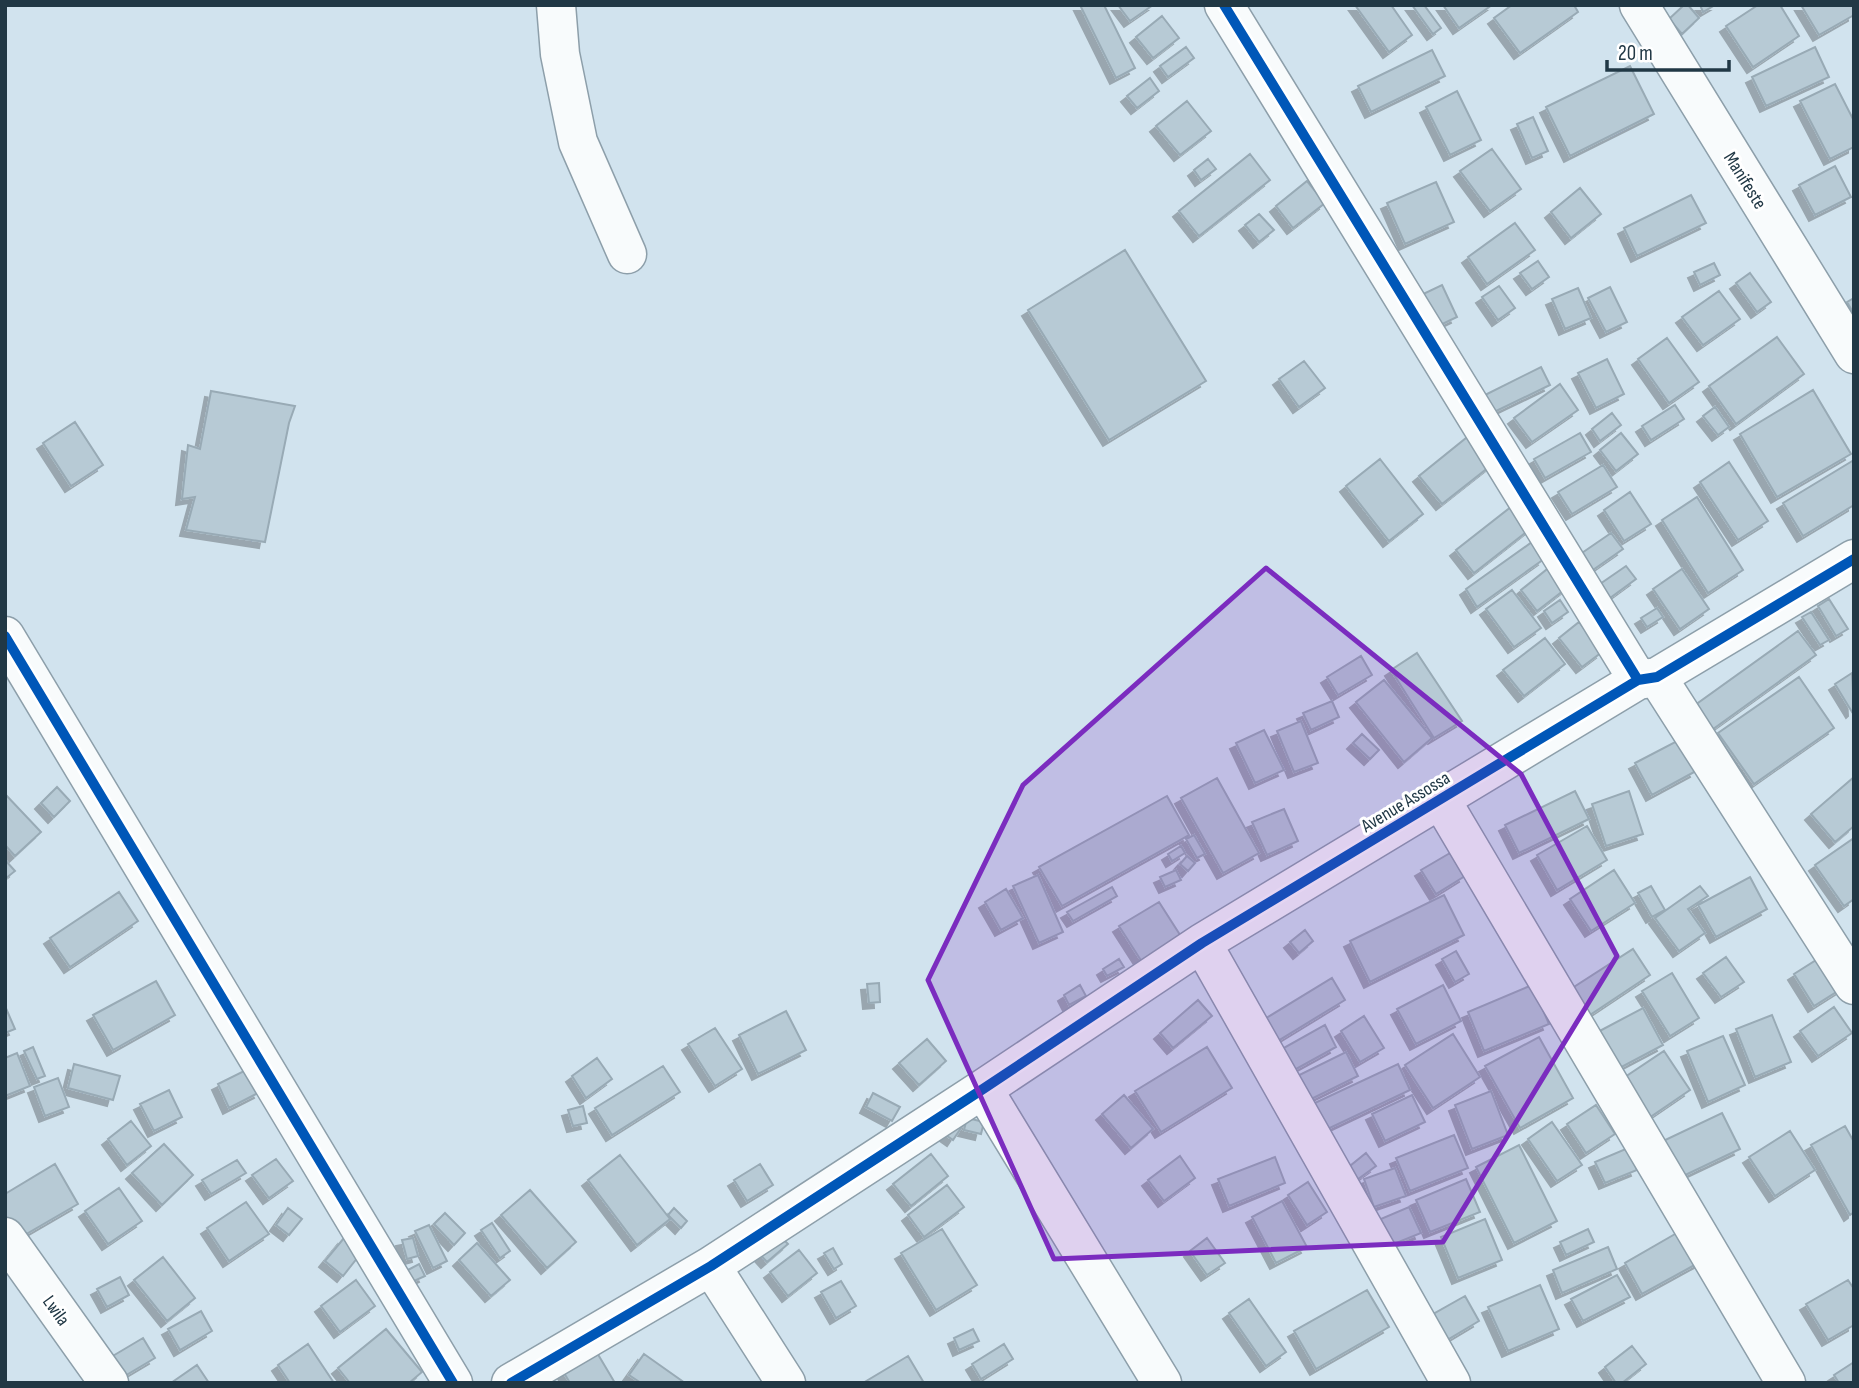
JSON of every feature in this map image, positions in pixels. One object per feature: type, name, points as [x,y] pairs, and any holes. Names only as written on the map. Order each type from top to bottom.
[{"type":"street","points":[[556,5],[560,54],[578,142],[626,254]]},
{"type":"street","points":[[1224,5],[1648,678],[1854,985]]},
{"type":"street","name":"Manifeste","points":[[1639,5],[1854,354]]},
{"type":"street","name":"Avenue Assossa","points":[[511,1383],[711,1266],[1202,943],[1854,559]]},
{"type":"street","points":[[5,636],[453,1383]]},
{"type":"street","points":[[1441,800],[1786,1383]]},
{"type":"street","points":[[1202,943],[1451,1383]]},
{"type":"street","points":[[983,1089],[1162,1383]]},
{"type":"street","name":"Lwila","points":[[5,1237],[109,1383]]},
{"type":"street","points":[[711,1266],[786,1383]]},
{"type":"highlighted area","points":[[1266,568],[1521,774],[1617,956],[1443,1242],[1054,1259],[928,980],[1023,785]]},
{"type":"building","points":[[1080,5],[1104,5],[1135,68],[1116,78]]},
{"type":"building","points":[[1118,5],[1153,5],[1130,21]]},
{"type":"building","points":[[1355,5],[1391,5],[1412,35],[1389,52]]},
{"type":"building","points":[[1412,5],[1424,5],[1441,28],[1433,34]]},
{"type":"building","points":[[1443,5],[1492,5],[1459,28]]},
{"type":"building","points":[[1512,5],[1574,5],[1578,12],[1520,53],[1494,18]]},
{"type":"building","points":[[1684,5],[1688,5],[1699,18],[1682,34],[1669,19]]},
{"type":"building","points":[[1700,5],[1715,5],[1703,12]]},
{"type":"building","points":[[1758,5],[1780,5],[1799,36],[1753,67],[1726,26]]},
{"type":"building","points":[[1801,5],[1854,5],[1854,15],[1819,35]]},
{"type":"building","points":[[1162,16],[1179,38],[1153,58],[1136,37]]},
{"type":"building","points":[[1186,47],[1194,58],[1168,77],[1160,66]]},
{"type":"building","points":[[1815,47],[1829,77],[1766,106],[1752,77]]},
{"type":"building","points":[[1432,50],[1445,76],[1371,112],[1358,86]]},
{"type":"building","points":[[1630,66],[1654,114],[1570,156],[1546,107]]},
{"type":"building","points":[[1150,78],[1159,91],[1137,108],[1127,96]]},
{"type":"building","points":[[1835,84],[1854,121],[1854,147],[1830,159],[1800,101]]},
{"type":"building","points":[[1457,91],[1481,140],[1450,155],[1426,107]]},
{"type":"building","points":[[1187,101],[1211,131],[1180,155],[1156,126]]},
{"type":"building","points":[[1533,117],[1548,151],[1532,158],[1517,124]]},
{"type":"building","points":[[1492,149],[1521,189],[1490,211],[1460,171]]},
{"type":"building","points":[[1250,154],[1270,180],[1199,236],[1179,211]]},
{"type":"building","points":[[1208,159],[1216,169],[1201,180],[1194,170]]},
{"type":"building","points":[[1835,166],[1851,197],[1815,215],[1799,185]]},
{"type":"building","points":[[1307,181],[1325,203],[1293,228],[1276,206]]},
{"type":"building","points":[[1436,182],[1454,222],[1405,244],[1387,203]]},
{"type":"building","points":[[1580,188],[1601,214],[1571,238],[1551,212]]},
{"type":"building","points":[[1691,195],[1706,223],[1637,256],[1624,228]]},
{"type":"building","points":[[1259,214],[1274,230],[1259,242],[1245,225]]},
{"type":"building","points":[[1515,223],[1535,250],[1487,284],[1468,257]]},
{"type":"building","points":[[1125,250],[1206,381],[1109,440],[1028,310]]},
{"type":"building","points":[[1538,261],[1549,277],[1532,289],[1520,273]]},
{"type":"building","points":[[1714,263],[1720,275],[1700,285],[1694,272]]},
{"type":"building","points":[[1750,273],[1771,302],[1757,312],[1736,283]]},
{"type":"building","points":[[1442,285],[1457,317],[1434,328],[1419,296]]},
{"type":"building","points":[[1499,286],[1515,308],[1498,320],[1482,297]]},
{"type":"building","points":[[1610,287],[1627,322],[1606,332],[1588,298]]},
{"type":"building","points":[[1578,288],[1591,318],[1565,329],[1552,299]]},
{"type":"building","points":[[1719,291],[1740,319],[1703,345],[1682,317]]},
{"type":"building","points":[[1854,298],[1854,314],[1847,302]]},
{"type":"building","points":[[1777,337],[1804,374],[1736,424],[1709,386]]},
{"type":"building","points":[[1667,338],[1699,382],[1669,403],[1638,359]]},
{"type":"building","points":[[1607,359],[1624,394],[1596,408],[1578,373]]},
{"type":"building","points":[[1304,361],[1325,388],[1299,407],[1279,379]]},
{"type":"building","points":[[1541,367],[1550,385],[1490,414],[1481,397]]},
{"type":"building","points":[[1560,384],[1578,410],[1532,442],[1514,418]]},
{"type":"building","points":[[1813,390],[1851,454],[1777,497],[1740,434]]},
{"type":"building","points":[[211,391],[295,406],[289,423],[265,542],[186,530],[195,497],[182,499],[188,445],[200,449]]},
{"type":"building","points":[[1675,405],[1684,419],[1651,440],[1642,426]]},
{"type":"building","points":[[1715,407],[1729,427],[1718,435],[1703,416]]},
{"type":"building","points":[[1612,413],[1621,425],[1600,441],[1592,429]]},
{"type":"building","points":[[75,422],[103,465],[71,486],[43,443]]},
{"type":"building","points":[[1580,433],[1591,452],[1545,478],[1534,459]]},
{"type":"building","points":[[1621,433],[1638,454],[1616,471],[1600,450]]},
{"type":"building","points":[[1471,434],[1494,463],[1442,504],[1419,476]]},
{"type":"building","points":[[1380,459],[1423,514],[1389,541],[1346,486]]},
{"type":"building","points":[[1854,460],[1854,505],[1803,536],[1783,503]]},
{"type":"building","points":[[1729,462],[1768,521],[1738,540],[1700,482]]},
{"type":"building","points":[[1603,465],[1617,487],[1572,514],[1558,492]]},
{"type":"building","points":[[1630,492],[1651,524],[1624,541],[1604,510]]},
{"type":"building","points":[[1697,497],[1743,570],[1708,593],[1662,520]]},
{"type":"building","points":[[1516,503],[1534,526],[1474,573],[1456,550]]},
{"type":"building","points":[[1611,533],[1623,549],[1590,572],[1579,555]]},
{"type":"building","points":[[1532,542],[1544,559],[1477,607],[1466,589]]},
{"type":"building","points":[[1551,566],[1568,587],[1537,611],[1521,590]]},
{"type":"building","points":[[1626,566],[1636,579],[1610,598],[1600,584]]},
{"type":"building","points":[[1682,569],[1709,609],[1680,629],[1653,589]]},
{"type":"building","points":[[1512,590],[1541,628],[1514,647],[1486,609]]},
{"type":"building","points":[[1829,599],[1848,629],[1836,636],[1818,606]]},
{"type":"building","points":[[1560,600],[1568,612],[1552,623],[1544,611]]},
{"type":"building","points":[[1657,608],[1663,617],[1647,627],[1641,618]]},
{"type":"building","points":[[1811,612],[1829,640],[1820,645],[1802,617]]},
{"type":"building","points":[[1579,622],[1602,652],[1582,667],[1559,638]]},
{"type":"building","points":[[1798,631],[1816,655],[1702,737],[1684,713]]},
{"type":"building","points":[[1545,638],[1565,664],[1524,696],[1503,670]]},
{"type":"building","points":[[1417,653],[1462,721],[1434,738],[1391,670]]},
{"type":"building","points":[[1361,656],[1372,675],[1338,695],[1327,677]]},
{"type":"building","points":[[1852,673],[1854,710],[1852,712],[1835,684]]},
{"type":"building","points":[[1799,677],[1834,728],[1754,784],[1718,733]]},
{"type":"building","points":[[1384,680],[1432,738],[1404,762],[1356,702]]},
{"type":"building","points":[[1332,701],[1339,717],[1311,730],[1303,713]]},
{"type":"building","points":[[1301,721],[1318,763],[1294,772],[1277,731]]},
{"type":"building","points":[[1264,730],[1284,770],[1255,783],[1236,743]]},
{"type":"building","points":[[1362,734],[1379,750],[1370,759],[1353,743]]},
{"type":"building","points":[[1679,740],[1696,771],[1652,795],[1635,763]]},
{"type":"building","points":[[1854,777],[1854,826],[1835,842],[1811,814]]},
{"type":"building","points":[[1217,778],[1259,853],[1223,873],[1181,798]]},
{"type":"building","points":[[57,787],[70,801],[54,817],[41,803]]},
{"type":"building","points":[[1575,791],[1589,819],[1519,853],[1505,825]]},
{"type":"building","points":[[1629,791],[1643,834],[1606,846],[1592,804]]},
{"type":"building","points":[[5,794],[41,832],[15,856],[5,845]]},
{"type":"building","points":[[1167,796],[1189,835],[1062,906],[1039,867]]},
{"type":"building","points":[[1284,809],[1298,841],[1267,855],[1252,822]]},
{"type":"building","points":[[1587,826],[1607,860],[1557,890],[1537,855]]},
{"type":"building","points":[[1194,835],[1205,854],[1197,858],[1186,839]]},
{"type":"building","points":[[1854,838],[1854,899],[1844,906],[1815,865]]},
{"type":"building","points":[[1181,846],[1185,853],[1172,861],[1168,854]]},
{"type":"building","points":[[1450,853],[1465,876],[1436,894],[1421,870]]},
{"type":"building","points":[[1187,856],[1195,863],[1188,871],[1180,864]]},
{"type":"building","points":[[5,860],[15,871],[5,879]]},
{"type":"building","points":[[1176,870],[1181,880],[1165,887],[1160,877]]},
{"type":"building","points":[[1614,870],[1635,903],[1591,931],[1570,899]]},
{"type":"building","points":[[1038,875],[1063,932],[1039,943],[1013,886]]},
{"type":"building","points":[[1750,877],[1767,909],[1716,937],[1698,905]]},
{"type":"building","points":[[1651,886],[1665,910],[1652,917],[1638,893]]},
{"type":"building","points":[[1700,886],[1708,896],[1688,909],[1705,933],[1679,951],[1655,918]]},
{"type":"building","points":[[1112,887],[1117,896],[1073,921],[1067,912]]},
{"type":"building","points":[[1006,889],[1023,918],[1001,930],[985,902]]},
{"type":"building","points":[[119,892],[138,921],[70,967],[50,938]]},
{"type":"building","points":[[1444,895],[1464,935],[1370,982],[1350,941]]},
{"type":"building","points":[[1159,902],[1182,938],[1142,962],[1119,926]]},
{"type":"building","points":[[1305,930],[1313,941],[1299,953],[1290,942]]},
{"type":"building","points":[[1633,949],[1650,975],[1581,1021],[1563,994]]},
{"type":"building","points":[[1456,951],[1469,974],[1455,982],[1442,959]]},
{"type":"building","points":[[1726,957],[1744,982],[1721,997],[1703,973]]},
{"type":"building","points":[[1821,957],[1841,989],[1814,1006],[1794,974]]},
{"type":"building","points":[[1119,959],[1124,967],[1107,976],[1103,969]]},
{"type":"building","points":[[1672,973],[1699,1018],[1670,1036],[1642,991]]},
{"type":"building","points":[[1332,978],[1345,1000],[1276,1042],[1263,1020]]},
{"type":"building","points":[[156,981],[175,1015],[113,1050],[93,1015]]},
{"type":"building","points":[[879,983],[880,1002],[869,1003],[867,984]]},
{"type":"building","points":[[1080,985],[1086,996],[1069,1005],[1064,995]]},
{"type":"building","points":[[1443,985],[1461,1021],[1416,1044],[1397,1009]]},
{"type":"building","points":[[1532,985],[1549,1024],[1484,1051],[1468,1012]]},
{"type":"building","points":[[1198,1000],[1212,1016],[1173,1048],[1160,1033]]},
{"type":"building","points":[[5,1006],[15,1029],[5,1033]]},
{"type":"building","points":[[1834,1007],[1852,1033],[1818,1056],[1800,1031]]},
{"type":"building","points":[[1643,1008],[1663,1045],[1614,1071],[1594,1034]]},
{"type":"building","points":[[786,1011],[806,1050],[758,1074],[739,1035]]},
{"type":"building","points":[[1772,1015],[1791,1062],[1755,1077],[1736,1029]]},
{"type":"building","points":[[1364,1016],[1384,1048],[1360,1062],[1341,1031]]},
{"type":"building","points":[[1325,1025],[1336,1047],[1278,1079],[1266,1058]]},
{"type":"building","points":[[715,1028],[742,1069],[715,1086],[688,1044]]},
{"type":"building","points":[[1453,1034],[1480,1077],[1433,1108],[1405,1065]]},
{"type":"building","points":[[1723,1036],[1745,1085],[1708,1102],[1687,1051]]},
{"type":"building","points":[[1539,1037],[1573,1098],[1520,1128],[1485,1066]]},
{"type":"building","points":[[927,1039],[946,1061],[919,1085],[899,1063]]},
{"type":"building","points":[[33,1047],[45,1076],[37,1079],[24,1051]]},
{"type":"building","points":[[1207,1047],[1232,1088],[1161,1132],[1135,1091]]},
{"type":"building","points":[[1664,1051],[1690,1090],[1643,1122],[1616,1083]]},
{"type":"building","points":[[1346,1052],[1358,1076],[1291,1109],[1279,1085]]},
{"type":"building","points":[[17,1053],[30,1086],[5,1096],[5,1058]]},
{"type":"building","points":[[597,1058],[612,1079],[586,1098],[572,1076]]},
{"type":"building","points":[[74,1064],[120,1076],[113,1100],[68,1088]]},
{"type":"building","points":[[1398,1064],[1410,1090],[1315,1135],[1302,1109]]},
{"type":"building","points":[[663,1066],[680,1092],[612,1135],[595,1108]]},
{"type":"building","points":[[248,1069],[260,1092],[229,1108],[218,1084]]},
{"type":"building","points":[[58,1078],[69,1107],[45,1116],[34,1087]]},
{"type":"building","points":[[169,1090],[182,1117],[154,1131],[140,1104]]},
{"type":"building","points":[[1491,1091],[1508,1135],[1472,1149],[1455,1105]]},
{"type":"building","points":[[873,1093],[900,1107],[892,1121],[866,1107]]},
{"type":"building","points":[[1124,1095],[1153,1129],[1131,1148],[1102,1114]]},
{"type":"building","points":[[1412,1095],[1425,1122],[1385,1141],[1372,1114]]},
{"type":"building","points":[[1596,1105],[1615,1134],[1586,1153],[1567,1124]]},
{"type":"building","points":[[583,1106],[587,1123],[573,1126],[568,1110]]},
{"type":"building","points":[[1722,1113],[1740,1149],[1679,1178],[1661,1142]]},
{"type":"building","points":[[967,1118],[984,1122],[981,1134],[964,1130]]},
{"type":"building","points":[[131,1121],[151,1146],[127,1165],[108,1139]]},
{"type":"building","points":[[951,1121],[961,1128],[953,1140],[943,1133]]},
{"type":"building","points":[[1552,1122],[1582,1165],[1557,1181],[1528,1139]]},
{"type":"building","points":[[1845,1126],[1854,1142],[1854,1212],[1850,1215],[1811,1145]]},
{"type":"building","points":[[1790,1131],[1815,1170],[1775,1196],[1749,1157]]},
{"type":"building","points":[[1454,1135],[1468,1168],[1410,1191],[1396,1158]]},
{"type":"building","points":[[164,1144],[193,1175],[162,1205],[132,1173]]},
{"type":"building","points":[[1519,1145],[1557,1221],[1514,1243],[1476,1167]]},
{"type":"building","points":[[1628,1148],[1637,1170],[1605,1183],[1595,1162]]},
{"type":"building","points":[[1366,1153],[1376,1166],[1354,1182],[1345,1170]]},
{"type":"building","points":[[931,1154],[948,1176],[911,1206],[893,1184]]},
{"type":"building","points":[[620,1155],[670,1219],[637,1245],[588,1180]]},
{"type":"building","points":[[1180,1156],[1195,1178],[1164,1201],[1148,1180]]},
{"type":"building","points":[[1275,1157],[1285,1183],[1229,1206],[1218,1179]]},
{"type":"building","points":[[276,1159],[293,1181],[269,1198],[252,1175]]},
{"type":"building","points":[[237,1160],[246,1173],[211,1194],[202,1180]]},
{"type":"building","points":[[55,1164],[78,1204],[16,1240],[5,1222],[5,1194]]},
{"type":"building","points":[[760,1164],[773,1185],[747,1201],[734,1180]]},
{"type":"building","points":[[1395,1168],[1406,1196],[1374,1207],[1364,1179]]},
{"type":"building","points":[[1466,1179],[1480,1212],[1430,1232],[1416,1200]]},
{"type":"building","points":[[1308,1182],[1327,1212],[1307,1225],[1288,1195]]},
{"type":"building","points":[[947,1185],[964,1207],[924,1237],[908,1215]]},
{"type":"building","points":[[119,1188],[142,1221],[108,1244],[85,1211]]},
{"type":"building","points":[[530,1190],[576,1242],[547,1268],[501,1215]]},
{"type":"building","points":[[1282,1201],[1307,1247],[1276,1263],[1252,1217]]},
{"type":"building","points":[[246,1202],[269,1234],[229,1261],[207,1228]]},
{"type":"building","points":[[1409,1207],[1421,1233],[1379,1250],[1369,1224]]},
{"type":"building","points":[[288,1208],[302,1219],[289,1235],[276,1225]]},
{"type":"building","points":[[674,1208],[687,1221],[681,1228],[668,1215]]},
{"type":"building","points":[[445,1213],[465,1233],[454,1245],[434,1224]]},
{"type":"building","points":[[1485,1219],[1502,1260],[1458,1278],[1441,1237]]},
{"type":"building","points":[[492,1223],[510,1251],[500,1258],[481,1230]]},
{"type":"building","points":[[429,1225],[447,1261],[433,1268],[415,1231]]},
{"type":"building","points":[[942,1229],[977,1285],[936,1310],[901,1253]]},
{"type":"building","points":[[1588,1229],[1594,1242],[1566,1255],[1560,1242]]},
{"type":"building","points":[[1682,1230],[1700,1262],[1642,1294],[1625,1263]]},
{"type":"building","points":[[778,1234],[788,1244],[767,1262],[758,1252]]},
{"type":"building","points":[[344,1238],[362,1252],[343,1276],[325,1261]]},
{"type":"building","points":[[413,1238],[418,1256],[407,1259],[402,1240]]},
{"type":"building","points":[[1207,1238],[1225,1263],[1207,1275],[1190,1251]]},
{"type":"building","points":[[477,1243],[510,1280],[491,1296],[459,1260]]},
{"type":"building","points":[[1608,1247],[1617,1269],[1562,1293],[1553,1270]]},
{"type":"building","points":[[833,1248],[842,1264],[834,1269],[824,1253]]},
{"type":"building","points":[[799,1250],[817,1273],[788,1296],[770,1272]]},
{"type":"building","points":[[163,1257],[195,1298],[167,1321],[134,1280]]},
{"type":"building","points":[[419,1264],[425,1276],[412,1282],[406,1271]]},
{"type":"building","points":[[1617,1275],[1630,1297],[1583,1321],[1571,1299]]},
{"type":"building","points":[[120,1277],[129,1295],[107,1307],[97,1289]]},
{"type":"building","points":[[356,1280],[375,1306],[340,1332],[321,1306]]},
{"type":"building","points":[[1848,1280],[1854,1289],[1854,1325],[1828,1340],[1806,1304]]},
{"type":"building","points":[[841,1281],[856,1306],[836,1318],[821,1292]]},
{"type":"building","points":[[1540,1285],[1559,1329],[1508,1351],[1488,1307]]},
{"type":"building","points":[[1367,1290],[1389,1327],[1316,1369],[1294,1331]]},
{"type":"building","points":[[1465,1296],[1479,1321],[1442,1343],[1428,1317]]},
{"type":"building","points":[[1249,1299],[1286,1352],[1266,1366],[1229,1313]]},
{"type":"building","points":[[201,1311],[212,1331],[180,1350],[168,1329]]},
{"type":"building","points":[[386,1329],[422,1372],[409,1383],[350,1383],[338,1368]]},
{"type":"building","points":[[973,1329],[979,1341],[959,1350],[954,1338]]},
{"type":"building","points":[[143,1338],[155,1358],[118,1380],[106,1360]]},
{"type":"building","points":[[308,1344],[334,1383],[290,1383],[278,1365]]},
{"type":"building","points":[[1004,1344],[1013,1359],[981,1379],[972,1364]]},
{"type":"building","points":[[593,1346],[615,1383],[570,1383],[560,1366]]},
{"type":"building","points":[[1632,1346],[1646,1364],[1622,1383],[1616,1383],[1605,1367]]},
{"type":"building","points":[[644,1354],[685,1383],[641,1383],[629,1375]]},
{"type":"building","points":[[908,1356],[924,1383],[863,1383]]},
{"type":"building","points":[[1854,1362],[1854,1383],[1839,1383],[1834,1375]]},
{"type":"building","points":[[197,1365],[209,1383],[171,1383]]},
{"type":"cycle path","points":[[1224,5],[1638,680]]},
{"type":"cycle path","points":[[511,1383],[711,1266],[1202,943],[1638,680],[1657,677],[1854,559]]},
{"type":"cycle path","points":[[5,636],[453,1383]]}]
